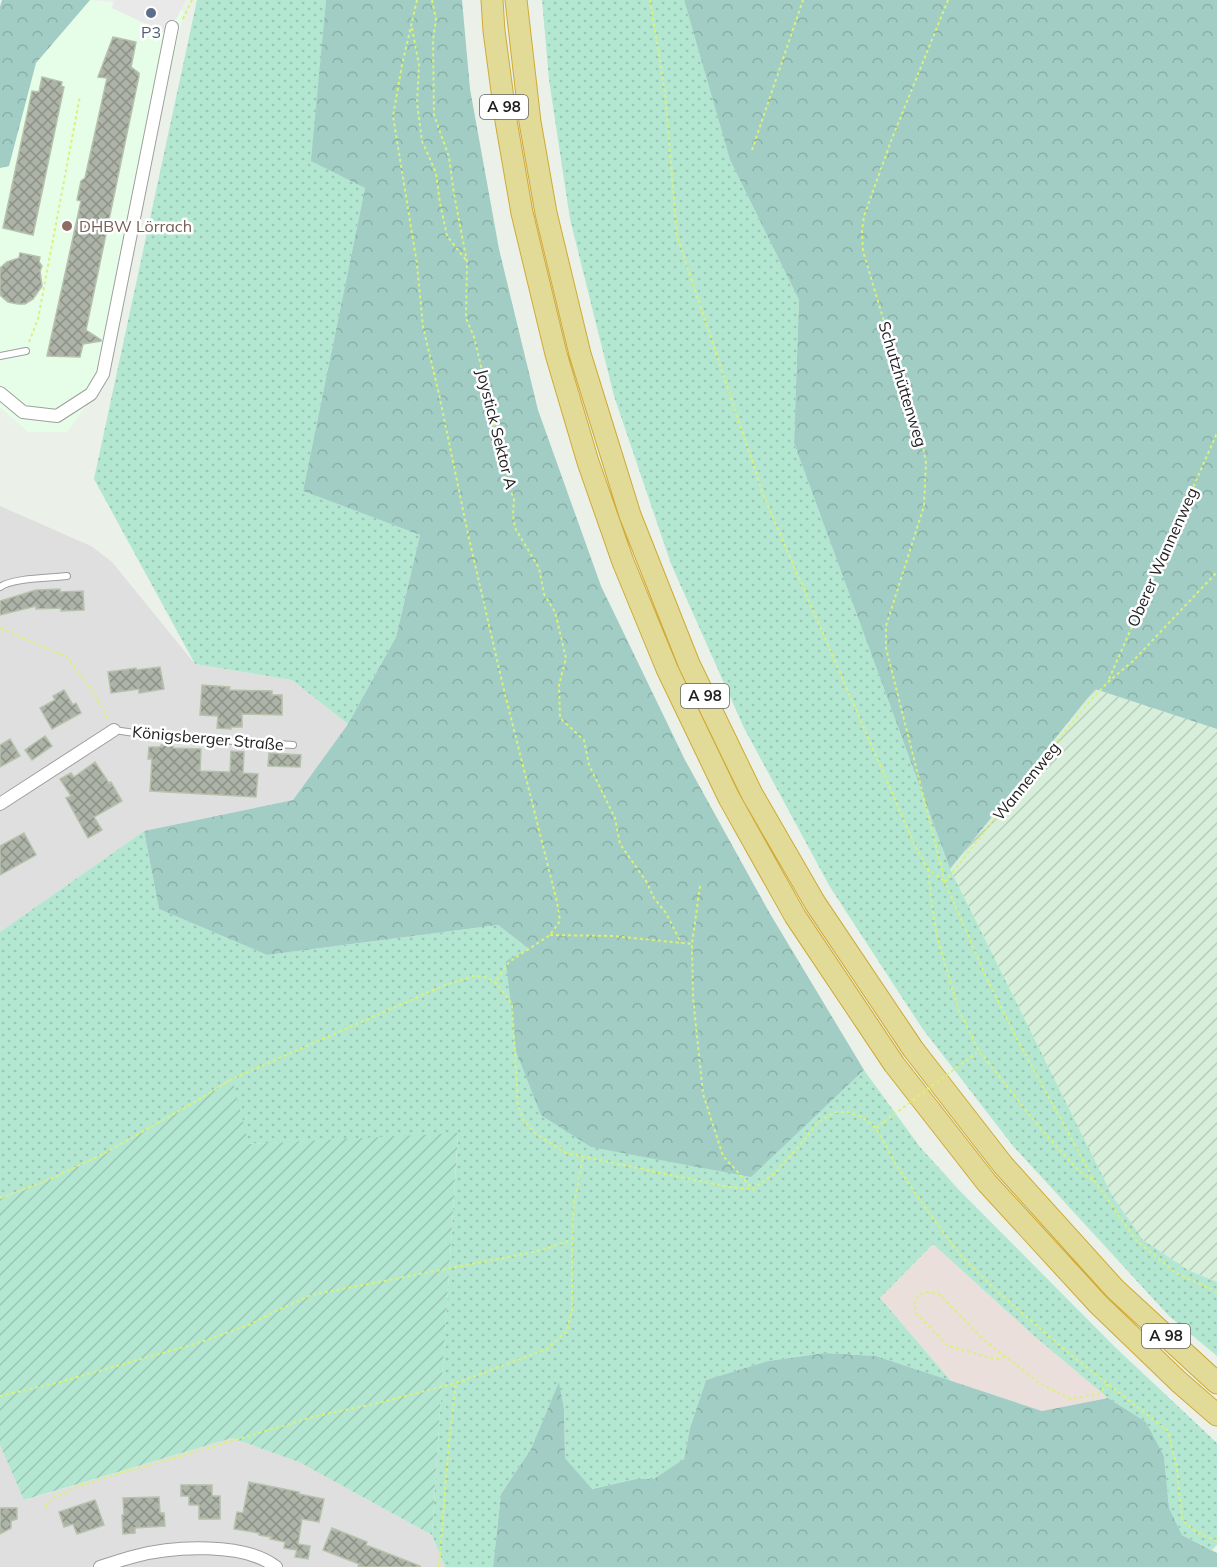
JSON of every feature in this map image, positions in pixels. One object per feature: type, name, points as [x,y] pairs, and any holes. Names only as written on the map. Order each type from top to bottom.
[{"type":"highway","name":"A 98","points":[[492,0],[506,121],[522,213],[559,365],[588,462],[623,562],[667,669],[729,798],[795,916],[861,1015],[894,1064],[987,1183],[1098,1304],[1217,1416]]},
{"type":"highway","name":"A 98","points":[[516,0],[532,133],[546,213],[580,354],[630,515],[689,664],[753,794],[815,903],[913,1049],[1003,1165],[1115,1289],[1217,1383]]},
{"type":"street","points":[[0,393],[23,412],[57,416],[90,394],[103,374],[172,27]]},
{"type":"street","name":"Königsberger Straße","points":[[0,804],[114,730]]},
{"type":"street","points":[[100,1567],[137,1555],[194,1547],[247,1553],[276,1567]]},
{"type":"lane","points":[[0,356],[26,351]]},
{"type":"lane","points":[[0,587],[4,584],[26,580],[67,576]]},
{"type":"lane","name":"Königsberger Straße","points":[[114,730],[149,735],[293,745]]},
{"type":"path","points":[[172,27],[178,27],[192,0]]},
{"type":"path","points":[[417,0],[393,116],[417,264],[423,327],[503,686],[560,921],[550,934],[509,962],[495,982]]},
{"type":"path","name":"Joystick Sektor A","points":[[432,0],[436,19],[433,40],[434,115],[449,157],[467,262],[466,318],[474,337],[506,480],[514,499],[515,528],[539,568],[544,594],[555,612],[566,658],[559,685],[560,718],[585,740],[588,765],[615,818],[620,844],[666,913],[681,943]]},
{"type":"path","points":[[650,0],[665,93],[677,236],[764,497],[910,836],[928,869],[937,937],[959,1011],[977,1052],[1079,1171],[1094,1180],[1136,1240],[1176,1274],[1217,1292]]},
{"type":"path","points":[[753,150],[803,0]]},
{"type":"path","name":"Schutzhüttenweg","points":[[948,0],[891,141],[864,216],[862,231],[863,251],[921,436],[926,463],[924,506],[886,626],[886,648],[945,882],[986,977],[1094,1180]]},
{"type":"path","points":[[411,27],[419,65],[417,103],[422,141],[436,172],[447,236],[467,262]]},
{"type":"path","points":[[26,351],[39,320],[80,96]]},
{"type":"path","name":"Oberer Wannenweg","points":[[1108,682],[1217,433]]},
{"type":"path","points":[[1108,682],[1133,661],[1217,572]]},
{"type":"path","points":[[0,628],[67,657],[93,692],[114,730]]},
{"type":"path","name":"Wannenweg","points":[[945,882],[1090,701],[1108,682]]},
{"type":"path","points":[[928,869],[945,882]]},
{"type":"path","points":[[700,886],[692,944],[693,997],[703,1094],[723,1156],[753,1189]]},
{"type":"path","points":[[550,934],[613,936],[692,944]]},
{"type":"path","points":[[0,1198],[44,1182],[103,1154],[232,1079],[434,989],[473,976],[485,977],[495,982],[512,1004],[518,1105],[524,1121],[535,1133],[566,1153],[728,1187],[753,1189],[774,1174],[818,1122],[836,1112],[848,1112],[876,1128],[896,1165],[960,1255],[999,1293],[1071,1355],[1168,1431],[1177,1469],[1182,1520],[1196,1532],[1217,1541]]},
{"type":"path","points":[[876,1128],[977,1052]]},
{"type":"path","points":[[45,1507],[54,1497],[117,1474],[315,1416],[456,1383],[547,1349],[567,1331],[572,1310],[574,1205],[583,1156]]},
{"type":"path","points":[[0,1396],[60,1382],[201,1342],[249,1325],[311,1295],[542,1250],[572,1240]]},
{"type":"path","points":[[1005,1357],[995,1359],[948,1346],[916,1313],[914,1303],[920,1294],[927,1292],[939,1294],[985,1341],[1041,1384],[1071,1400],[1098,1394],[1108,1384]]},
{"type":"path","points":[[439,1567],[456,1383]]},
{"type":"shaded area","name":"DHBW Lörrach","points":[[90,0],[184,11],[96,392],[67,432],[28,432],[0,407],[0,168],[9,166],[36,63]]},
{"type":"shaded area","name":"P3","points":[[114,0],[186,0],[177,18],[163,32],[112,8]]},
{"type":"shaded area","points":[[197,0],[326,0],[312,161],[365,188],[303,491],[420,535],[396,637],[348,724],[292,680],[195,664],[94,479]]},
{"type":"shaded area","points":[[542,0],[684,0],[730,160],[799,300],[794,443],[950,869],[1113,1197],[1143,1240],[1188,1270],[1217,1282],[1217,1356],[1169,1316],[1013,1146],[922,1028],[830,887],[744,728],[671,564],[614,396],[570,219],[549,80]]},
{"type":"shaded area","points":[[0,506],[91,546],[112,562],[195,664],[292,680],[348,724],[293,800],[144,831],[0,932]]},
{"type":"shaded area","points":[[1095,689],[1217,729],[1217,1282],[1188,1270],[1143,1240],[1113,1197],[950,869]]},
{"type":"shaded area","points":[[144,831],[159,909],[267,955],[498,925],[529,949],[751,1176],[864,1070],[920,1147],[960,1191],[1116,1348],[1217,1443],[1217,1545],[1212,1550],[1182,1535],[1169,1508],[1164,1456],[1146,1422],[1108,1398],[1033,1335],[933,1244],[880,1298],[951,1381],[876,1356],[825,1353],[768,1361],[706,1380],[690,1428],[684,1459],[654,1480],[636,1479],[591,1489],[565,1458],[564,1409],[559,1383],[531,1449],[501,1494],[493,1567],[445,1567],[432,1535],[458,1134],[248,1144],[231,1079],[103,1154],[44,1182],[0,1198],[0,932]]},
{"type":"shaded area","points":[[232,1079],[249,1144],[458,1133],[432,1535],[299,1462],[232,1438],[24,1500],[0,1445],[0,1198],[44,1182],[103,1154]]},
{"type":"shaded area","points":[[933,1244],[1033,1335],[1108,1398],[1042,1411],[951,1381],[880,1298]]},
{"type":"shaded area","points":[[232,1438],[299,1462],[432,1535],[445,1567],[0,1567],[0,1445],[25,1500]]},
{"type":"green space","points":[[2,0],[90,0],[36,63],[9,166],[0,168],[0,7]]},
{"type":"green space","points":[[326,0],[462,0],[470,89],[499,249],[538,410],[601,586],[685,760],[769,912],[864,1070],[751,1177],[591,1147],[541,1115],[516,1051],[506,961],[529,949],[498,925],[267,955],[159,909],[144,831],[293,800],[348,724],[396,637],[420,535],[303,491],[365,188],[311,161]]},
{"type":"green space","points":[[684,0],[1217,0],[1217,729],[1095,689],[950,869],[794,443],[799,300],[730,160]]},
{"type":"green space","points":[[825,1353],[876,1356],[1042,1411],[1108,1398],[1146,1422],[1164,1456],[1169,1508],[1182,1535],[1217,1553],[1217,1567],[493,1567],[501,1494],[531,1449],[559,1382],[564,1409],[565,1458],[592,1489],[636,1479],[654,1479],[684,1459],[690,1428],[706,1380],[768,1361]]},
{"type":"building","points":[[113,37],[136,42],[131,67],[139,73],[139,76],[86,330],[101,341],[83,344],[80,357],[47,356],[81,201],[77,200],[81,181],[85,178],[107,78],[98,77]]},
{"type":"building","points":[[42,77],[62,82],[61,86],[64,87],[33,235],[3,228],[32,91],[39,92]]},
{"type":"building","points":[[20,253],[40,257],[39,262],[42,266],[40,271],[42,286],[33,299],[25,304],[8,302],[0,295],[0,268],[7,262],[19,258]]},
{"type":"building","points":[[60,589],[60,592],[83,591],[84,610],[36,609],[36,606],[0,615],[0,601],[36,590]]},
{"type":"building","points":[[160,667],[164,689],[139,693],[139,689],[111,693],[108,672]]},
{"type":"building","points":[[202,685],[230,687],[229,690],[272,691],[272,695],[282,695],[282,715],[242,714],[242,727],[217,728],[218,716],[200,715]]},
{"type":"building","points":[[64,690],[73,705],[76,703],[81,713],[52,729],[40,708],[55,700],[53,696]]},
{"type":"building","points":[[45,736],[52,746],[32,760],[25,750]]},
{"type":"building","points":[[10,739],[20,756],[0,767],[0,745]]},
{"type":"building","points":[[161,745],[201,749],[200,771],[230,772],[231,751],[244,752],[243,773],[258,774],[256,797],[150,791],[152,759],[148,759],[149,747],[161,747]]},
{"type":"building","points":[[269,753],[301,755],[300,767],[268,766]]},
{"type":"building","points":[[95,762],[122,801],[94,817],[102,830],[88,838],[66,798],[71,796],[60,779],[71,773],[74,777]]},
{"type":"building","points":[[24,833],[36,855],[0,875],[0,846]]},
{"type":"building","points":[[249,1482],[324,1499],[319,1522],[302,1519],[298,1544],[310,1546],[308,1559],[295,1557],[297,1550],[284,1548],[285,1542],[270,1539],[271,1537],[259,1535],[259,1533],[234,1529],[237,1512],[243,1513]]},
{"type":"building","points":[[181,1485],[212,1485],[212,1496],[220,1496],[220,1519],[199,1519],[199,1505],[189,1505],[189,1496],[181,1496]]},
{"type":"building","points":[[159,1497],[160,1513],[164,1513],[165,1526],[135,1528],[135,1533],[123,1534],[123,1498]]},
{"type":"building","points":[[95,1500],[104,1525],[77,1534],[73,1524],[64,1527],[59,1512]]},
{"type":"building","points":[[0,1508],[17,1508],[17,1519],[11,1521],[11,1528],[0,1534]]},
{"type":"building","points":[[332,1528],[420,1567],[358,1567],[359,1564],[323,1550]]},
{"type":"place","name":"P3","points":[[151,13]]},
{"type":"place","name":"DHBW Lörrach","points":[[67,226]]}]
